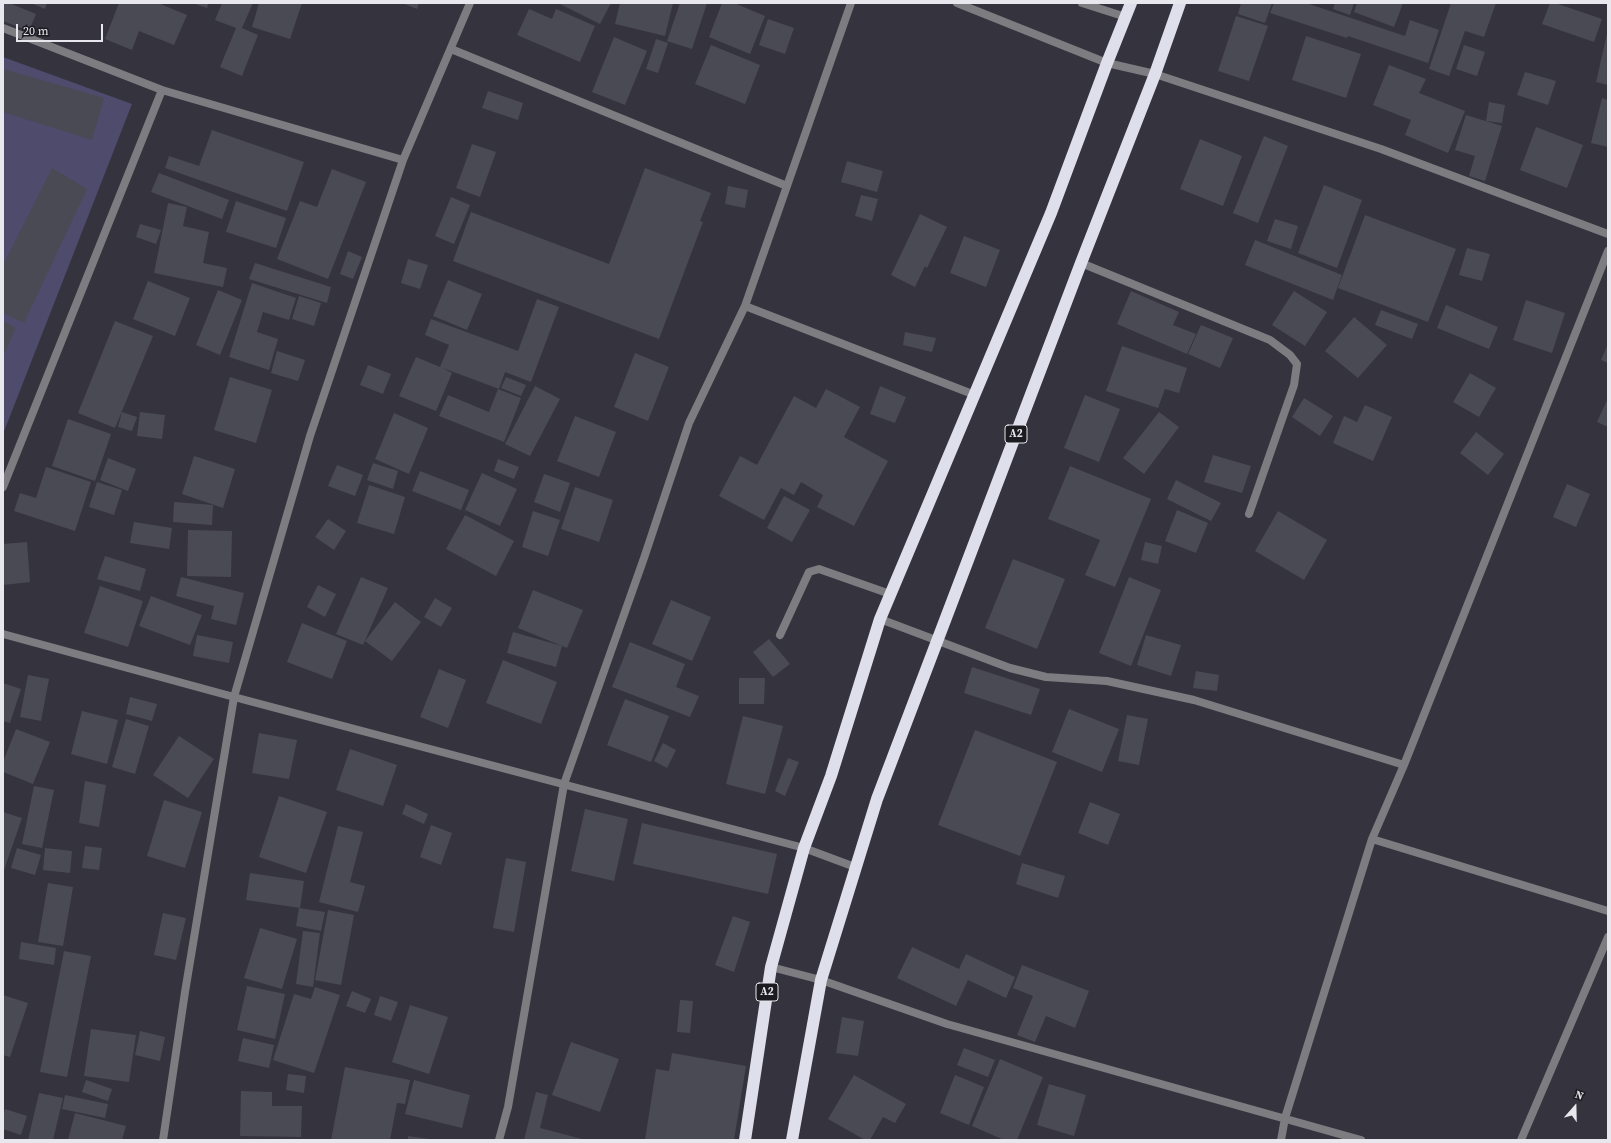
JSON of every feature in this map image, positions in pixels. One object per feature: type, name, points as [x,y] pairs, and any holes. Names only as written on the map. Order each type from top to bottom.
[{"type":"highway","name":"A2","points":[[745,1140],[771,967],[804,848],[831,776],[880,619],[1051,212],[1131,3]]},
{"type":"highway","name":"A2","points":[[792,1140],[821,980],[877,798],[1081,263],[1155,74],[1180,3]]},
{"type":"street","points":[[163,1140],[186,984],[234,697],[310,436],[403,160],[470,3]]},
{"type":"street","points":[[499,1140],[508,1107],[564,784],[642,565],[689,423],[745,306],[851,3]]},
{"type":"street","points":[[957,3],[1107,63],[1155,74],[1381,149],[1608,234]]},
{"type":"street","points":[[1082,3],[1126,17]]},
{"type":"street","points":[[3,28],[162,90],[403,160]]},
{"type":"street","points":[[451,49],[787,186]]},
{"type":"street","points":[[3,487],[162,90]]},
{"type":"street","points":[[1281,1140],[1285,1118],[1372,839],[1404,765],[1608,251]]},
{"type":"street","points":[[1081,263],[1270,340],[1290,355],[1297,364],[1294,385],[1249,514]]},
{"type":"street","points":[[745,306],[975,395]]},
{"type":"street","points":[[780,635],[809,572],[820,569],[890,594]]},
{"type":"street","points":[[880,619],[1010,668],[1046,677],[1107,681],[1194,700],[1404,765]]},
{"type":"street","points":[[3,634],[234,697],[804,848],[855,867]]},
{"type":"street","points":[[1372,839],[1608,911]]},
{"type":"street","points":[[1521,1140],[1608,937]]},
{"type":"street","points":[[771,967],[821,980],[947,1024],[1361,1140]]},
{"type":"shaded area","points":[[3,57],[132,104],[3,434]]},
{"type":"building","points":[[3,3],[9,3],[36,14],[29,31],[3,21]]},
{"type":"building","points":[[31,3],[47,3],[45,9]]},
{"type":"building","points":[[119,3],[158,3],[187,15],[174,45],[139,31],[132,50],[105,39]]},
{"type":"building","points":[[192,3],[209,3],[207,8]]},
{"type":"building","points":[[222,3],[253,3],[242,28],[258,35],[242,76],[220,67],[236,28],[215,20]]},
{"type":"building","points":[[259,3],[302,3],[290,39],[252,27]]},
{"type":"building","points":[[402,3],[419,3],[417,9]]},
{"type":"building","points":[[558,3],[611,3],[600,24]]},
{"type":"building","points":[[620,3],[673,3],[665,36],[615,24]]},
{"type":"building","points":[[680,3],[707,3],[692,49],[667,41]]},
{"type":"building","points":[[722,3],[734,3],[765,16],[750,54],[709,37]]},
{"type":"building","points":[[1241,3],[1272,3],[1265,23],[1238,14]]},
{"type":"building","points":[[1274,3],[1306,3],[1405,36],[1410,20],[1439,30],[1428,63],[1348,36],[1347,38],[1270,13]]},
{"type":"building","points":[[1335,3],[1354,3],[1350,15],[1333,9]]},
{"type":"building","points":[[1357,3],[1403,3],[1394,27],[1354,12]]},
{"type":"building","points":[[1451,3],[1496,3],[1484,37],[1465,31],[1449,76],[1429,69]]},
{"type":"building","points":[[1550,3],[1555,3],[1602,19],[1594,42],[1542,24]]},
{"type":"building","points":[[529,9],[552,19],[556,9],[595,26],[580,62],[517,35]]},
{"type":"building","points":[[1236,16],[1268,26],[1249,81],[1218,71]]},
{"type":"building","points":[[768,19],[794,28],[785,54],[759,45]]},
{"type":"building","points":[[1608,34],[1608,85],[1596,82]]},
{"type":"building","points":[[1306,36],[1361,54],[1346,98],[1292,80]]},
{"type":"building","points":[[614,37],[647,51],[625,105],[592,92]]},
{"type":"building","points":[[656,39],[668,43],[658,73],[646,69]]},
{"type":"building","points":[[711,45],[760,65],[745,104],[695,84]]},
{"type":"building","points":[[1464,45],[1485,52],[1477,76],[1456,69]]},
{"type":"building","points":[[1389,65],[1426,79],[1419,93],[1465,111],[1448,153],[1405,135],[1411,120],[1373,105]]},
{"type":"building","points":[[3,69],[104,98],[92,140],[3,112]]},
{"type":"building","points":[[1525,72],[1556,81],[1548,105],[1517,95]]},
{"type":"building","points":[[488,91],[523,103],[518,120],[482,108]]},
{"type":"building","points":[[1602,98],[1608,100],[1608,147],[1591,143]]},
{"type":"building","points":[[1489,102],[1505,105],[1502,123],[1486,121]]},
{"type":"building","points":[[1466,115],[1502,126],[1485,181],[1469,176],[1475,156],[1455,150]]},
{"type":"building","points":[[1536,127],[1583,145],[1567,188],[1520,170]]},
{"type":"building","points":[[212,130],[304,162],[287,211],[165,168],[169,156],[199,166]]},
{"type":"building","points":[[1264,136],[1288,146],[1258,223],[1233,213]]},
{"type":"building","points":[[1200,139],[1242,156],[1223,206],[1180,189]]},
{"type":"building","points":[[472,144],[496,152],[480,197],[456,188]]},
{"type":"building","points":[[847,161],[883,171],[877,192],[841,182]]},
{"type":"building","points":[[52,168],[87,189],[24,323],[3,313],[3,265]]},
{"type":"building","points":[[645,168],[711,193],[700,221],[703,222],[659,339],[453,261],[471,212],[609,264]]},
{"type":"building","points":[[332,169],[366,182],[328,279],[277,259],[300,201],[317,207]]},
{"type":"building","points":[[159,173],[229,200],[222,219],[151,192]]},
{"type":"building","points":[[1324,185],[1362,200],[1337,268],[1298,253]]},
{"type":"building","points":[[728,186],[748,190],[745,208],[725,204]]},
{"type":"building","points":[[861,195],[878,199],[872,221],[855,216]]},
{"type":"building","points":[[451,197],[470,205],[454,244],[435,236]]},
{"type":"building","points":[[236,201],[286,218],[276,248],[226,232]]},
{"type":"building","points":[[168,203],[187,207],[183,226],[209,232],[203,263],[227,268],[223,287],[154,273]]},
{"type":"building","points":[[920,214],[947,227],[927,268],[925,266],[915,287],[891,275]]},
{"type":"building","points":[[1365,215],[1456,249],[1428,322],[1338,288]]},
{"type":"building","points":[[1275,219],[1298,226],[1291,249],[1267,241]]},
{"type":"building","points":[[140,224],[161,230],[156,244],[136,237]]},
{"type":"building","points":[[964,236],[1000,250],[986,287],[950,273]]},
{"type":"building","points":[[1255,240],[1342,275],[1333,300],[1245,265]]},
{"type":"building","points":[[1467,248],[1490,254],[1482,281],[1459,275]]},
{"type":"building","points":[[348,251],[362,257],[353,279],[340,274]]},
{"type":"building","points":[[408,259],[428,265],[420,289],[401,283]]},
{"type":"building","points":[[255,263],[331,287],[327,303],[249,279]]},
{"type":"building","points":[[448,280],[482,294],[467,330],[433,316]]},
{"type":"building","points":[[148,281],[190,298],[175,336],[133,319]]},
{"type":"building","points":[[252,283],[296,298],[289,320],[263,312],[257,332],[278,339],[269,370],[229,357]]},
{"type":"building","points":[[218,290],[242,300],[220,355],[196,345]]},
{"type":"building","points":[[1131,291],[1179,312],[1173,325],[1196,334],[1187,354],[1117,324]]},
{"type":"building","points":[[1294,291],[1327,312],[1305,346],[1272,325]]},
{"type":"building","points":[[299,296],[321,303],[314,326],[292,319]]},
{"type":"building","points":[[537,299],[559,307],[531,382],[505,372],[499,389],[443,368],[452,373],[436,411],[399,396],[416,357],[440,367],[449,345],[425,335],[431,319],[518,351]]},
{"type":"building","points":[[1526,300],[1565,313],[1552,353],[1513,340]]},
{"type":"building","points":[[1446,305],[1498,327],[1489,349],[1437,328]]},
{"type":"building","points":[[1381,310],[1418,324],[1412,339],[1375,325]]},
{"type":"building","points":[[1354,317],[1387,345],[1358,378],[1325,351]]},
{"type":"building","points":[[3,321],[16,328],[3,356]]},
{"type":"building","points":[[115,321],[153,336],[115,428],[78,413]]},
{"type":"building","points":[[1201,325],[1233,338],[1220,368],[1188,354]]},
{"type":"building","points":[[905,332],[936,338],[932,352],[903,345]]},
{"type":"building","points":[[1608,344],[1608,363],[1601,360]]},
{"type":"building","points":[[1122,346],[1187,368],[1179,393],[1165,389],[1158,408],[1106,391]]},
{"type":"building","points":[[277,351],[305,360],[298,381],[271,373]]},
{"type":"building","points":[[635,353],[669,367],[648,421],[614,407]]},
{"type":"building","points":[[368,365],[391,374],[383,394],[360,385]]},
{"type":"building","points":[[1470,373],[1496,388],[1479,417],[1453,402]]},
{"type":"building","points":[[230,377],[272,390],[256,443],[214,430]]},
{"type":"building","points":[[506,377],[526,385],[521,396],[501,388]]},
{"type":"building","points":[[535,386],[560,399],[530,456],[505,444]]},
{"type":"building","points":[[880,386],[906,397],[895,423],[870,414]]},
{"type":"building","points":[[498,389],[521,398],[504,442],[439,416],[448,395],[489,412]]},
{"type":"building","points":[[826,389],[860,407],[844,437],[888,461],[854,526],[817,507],[823,495],[801,482],[794,495],[781,488],[764,520],[719,496],[740,456],[757,465],[794,396],[816,408]]},
{"type":"building","points":[[1085,395],[1120,409],[1099,462],[1064,448]]},
{"type":"building","points":[[1304,398],[1333,416],[1320,436],[1292,417]]},
{"type":"building","points":[[1608,398],[1608,427],[1597,422]]},
{"type":"building","points":[[1365,405],[1392,417],[1373,461],[1333,443],[1344,416],[1357,422]]},
{"type":"building","points":[[122,412],[137,417],[132,431],[118,427]]},
{"type":"building","points":[[140,412],[165,415],[162,439],[137,436]]},
{"type":"building","points":[[1159,412],[1179,427],[1144,474],[1123,458]]},
{"type":"building","points":[[394,413],[428,428],[409,474],[375,459]]},
{"type":"building","points":[[575,416],[616,432],[599,477],[557,461]]},
{"type":"building","points":[[68,419],[111,434],[95,481],[52,466]]},
{"type":"building","points":[[1476,432],[1504,454],[1488,475],[1460,453]]},
{"type":"building","points":[[1213,455],[1251,466],[1242,493],[1204,482]]},
{"type":"building","points":[[194,456],[235,469],[223,508],[182,494]]},
{"type":"building","points":[[108,458],[136,469],[128,491],[100,480]]},
{"type":"building","points":[[498,459],[519,467],[514,479],[494,471]]},
{"type":"building","points":[[373,463],[398,471],[393,489],[367,480]]},
{"type":"building","points":[[337,465],[363,475],[355,496],[328,486]]},
{"type":"building","points":[[1070,466],[1151,499],[1115,587],[1085,575],[1100,540],[1048,519]]},
{"type":"building","points":[[46,467],[91,482],[75,531],[14,511],[20,493],[36,498]]},
{"type":"building","points":[[420,471],[469,490],[461,510],[412,491]]},
{"type":"building","points":[[482,473],[517,489],[500,526],[465,510]]},
{"type":"building","points":[[544,474],[570,483],[560,512],[534,502]]},
{"type":"building","points":[[1176,480],[1221,503],[1211,521],[1167,499]]},
{"type":"building","points":[[97,482],[122,490],[114,515],[89,507]]},
{"type":"building","points":[[1567,484],[1590,494],[1576,527],[1553,517]]},
{"type":"building","points":[[369,485],[405,497],[394,534],[357,523]]},
{"type":"building","points":[[575,487],[613,500],[599,542],[561,529]]},
{"type":"building","points":[[784,496],[810,510],[792,542],[767,528]]},
{"type":"building","points":[[174,502],[213,505],[212,525],[173,522]]},
{"type":"building","points":[[1177,510],[1208,523],[1196,553],[1165,541]]},
{"type":"building","points":[[533,511],[560,520],[548,556],[522,547]]},
{"type":"building","points":[[1278,511],[1327,540],[1304,580],[1255,551]]},
{"type":"building","points":[[465,515],[514,541],[496,576],[446,549]]},
{"type":"building","points":[[328,519],[346,531],[334,550],[315,537]]},
{"type":"building","points":[[134,522],[172,528],[169,549],[130,543]]},
{"type":"building","points":[[188,530],[232,531],[231,577],[187,576]]},
{"type":"building","points":[[27,542],[30,582],[3,585],[3,544]]},
{"type":"building","points":[[1145,542],[1162,546],[1158,564],[1141,560]]},
{"type":"building","points":[[105,556],[146,569],[140,591],[97,579]]},
{"type":"building","points":[[1013,559],[1065,579],[1037,649],[985,628]]},
{"type":"building","points":[[181,577],[244,593],[236,625],[211,619],[214,606],[176,596]]},
{"type":"building","points":[[361,577],[388,588],[363,645],[336,634]]},
{"type":"building","points":[[1129,577],[1161,590],[1131,666],[1099,653]]},
{"type":"building","points":[[318,585],[336,594],[325,617],[307,607]]},
{"type":"building","points":[[100,586],[143,601],[128,647],[84,633]]},
{"type":"building","points":[[533,590],[583,610],[567,648],[518,628]]},
{"type":"building","points":[[151,596],[202,615],[190,645],[139,626]]},
{"type":"building","points":[[435,598],[452,608],[441,627],[424,617]]},
{"type":"building","points":[[671,600],[711,617],[692,661],[652,644]]},
{"type":"building","points":[[395,602],[421,622],[392,661],[365,641]]},
{"type":"building","points":[[302,623],[347,641],[332,679],[287,662]]},
{"type":"building","points":[[513,632],[562,646],[556,667],[507,653]]},
{"type":"building","points":[[197,635],[233,642],[229,663],[193,656]]},
{"type":"building","points":[[1146,635],[1181,645],[1171,676],[1137,665]]},
{"type":"building","points":[[769,639],[790,664],[773,677],[753,652]]},
{"type":"building","points":[[630,642],[685,664],[676,687],[699,696],[690,717],[612,687]]},
{"type":"building","points":[[503,660],[557,682],[541,724],[486,703]]},
{"type":"building","points":[[972,667],[1040,689],[1031,715],[964,693]]},
{"type":"building","points":[[439,669],[466,680],[448,728],[420,717]]},
{"type":"building","points":[[1196,671],[1219,675],[1217,691],[1193,688]]},
{"type":"building","points":[[28,675],[49,679],[41,721],[20,717]]},
{"type":"building","points":[[739,678],[765,678],[764,704],[739,704]]},
{"type":"building","points":[[3,683],[21,689],[10,723],[3,721]]},
{"type":"building","points":[[130,697],[157,704],[152,721],[126,714]]},
{"type":"building","points":[[625,699],[669,716],[651,762],[607,745]]},
{"type":"building","points":[[1069,709],[1119,729],[1102,772],[1052,752]]},
{"type":"building","points":[[82,711],[118,720],[107,764],[71,754]]},
{"type":"building","points":[[1127,715],[1148,719],[1139,765],[1118,761]]},
{"type":"building","points":[[743,716],[783,726],[765,794],[726,784]]},
{"type":"building","points":[[126,719],[149,726],[135,774],[112,767]]},
{"type":"building","points":[[16,729],[50,742],[33,784],[3,772],[3,762]]},
{"type":"building","points":[[975,730],[1057,762],[1020,856],[938,825]]},
{"type":"building","points":[[259,733],[297,740],[289,779],[252,773]]},
{"type":"building","points":[[179,736],[214,759],[188,798],[153,775]]},
{"type":"building","points":[[663,743],[676,750],[667,768],[654,761]]},
{"type":"building","points":[[350,749],[397,765],[383,806],[336,790]]},
{"type":"building","points":[[788,758],[799,762],[785,796],[775,791]]},
{"type":"building","points":[[85,781],[106,785],[99,827],[79,823]]},
{"type":"building","points":[[34,786],[54,790],[42,848],[22,844]]},
{"type":"building","points":[[279,796],[327,812],[306,873],[259,857]]},
{"type":"building","points":[[164,800],[202,812],[185,868],[147,856]]},
{"type":"building","points":[[1090,802],[1120,814],[1108,845],[1078,833]]},
{"type":"building","points":[[406,804],[428,814],[424,824],[402,814]]},
{"type":"building","points":[[585,809],[628,819],[614,881],[571,871]]},
{"type":"building","points":[[3,812],[22,818],[3,873]]},
{"type":"building","points":[[642,823],[777,854],[768,894],[633,864]]},
{"type":"building","points":[[431,825],[452,833],[441,865],[420,857]]},
{"type":"building","points":[[338,826],[363,832],[350,882],[365,886],[358,912],[319,902]]},
{"type":"building","points":[[85,846],[102,848],[99,870],[82,868]]},
{"type":"building","points":[[17,848],[41,855],[35,875],[11,868]]},
{"type":"building","points":[[45,848],[72,851],[70,873],[43,870]]},
{"type":"building","points":[[506,858],[526,862],[514,932],[493,928]]},
{"type":"building","points":[[1022,863],[1065,876],[1058,898],[1016,884]]},
{"type":"building","points":[[250,873],[304,881],[300,908],[246,900]]},
{"type":"building","points":[[48,883],[73,887],[63,946],[38,942]]},
{"type":"building","points":[[299,908],[325,912],[321,931],[296,926]]},
{"type":"building","points":[[328,910],[354,915],[341,985],[315,980]]},
{"type":"building","points":[[163,913],[186,918],[176,960],[154,955]]},
{"type":"building","points":[[733,916],[750,922],[734,972],[715,965]]},
{"type":"building","points":[[260,928],[297,939],[282,989],[244,978]]},
{"type":"building","points":[[303,931],[320,933],[313,987],[296,984]]},
{"type":"building","points":[[21,942],[56,948],[54,965],[19,959]]},
{"type":"building","points":[[912,947],[959,969],[966,954],[1015,977],[1006,998],[968,980],[956,1006],[897,978]]},
{"type":"building","points":[[64,951],[91,956],[67,1077],[40,1072]]},
{"type":"building","points":[[1022,965],[1089,991],[1075,1028],[1046,1016],[1035,1042],[1017,1035],[1033,996],[1013,988]]},
{"type":"building","points":[[247,986],[285,994],[275,1039],[237,1030]]},
{"type":"building","points":[[315,987],[340,995],[314,1073],[273,1060],[294,994],[311,999]]},
{"type":"building","points":[[352,991],[371,999],[365,1013],[346,1006]]},
{"type":"building","points":[[3,995],[28,1003],[10,1057],[3,1055]]},
{"type":"building","points":[[380,996],[398,1002],[391,1021],[374,1015]]},
{"type":"building","points":[[680,1000],[693,1001],[690,1033],[677,1032]]},
{"type":"building","points":[[410,1005],[448,1017],[429,1074],[392,1062]]},
{"type":"building","points":[[842,1017],[864,1021],[858,1056],[836,1053]]},
{"type":"building","points":[[91,1029],[136,1035],[129,1082],[84,1076]]},
{"type":"building","points":[[140,1031],[165,1037],[160,1061],[135,1055]]},
{"type":"building","points":[[243,1038],[274,1045],[269,1068],[238,1061]]},
{"type":"building","points":[[571,1042],[619,1059],[600,1112],[552,1095]]},
{"type":"building","points":[[964,1048],[995,1060],[988,1077],[957,1065]]},
{"type":"building","points":[[672,1053],[746,1066],[734,1140],[645,1140],[656,1069],[669,1071]]},
{"type":"building","points":[[1000,1059],[1043,1077],[1017,1140],[1004,1140],[972,1126]]},
{"type":"building","points":[[345,1067],[410,1080],[405,1104],[397,1103],[390,1140],[331,1140]]},
{"type":"building","points":[[288,1074],[306,1076],[304,1093],[286,1090]]},
{"type":"building","points":[[854,1075],[906,1104],[895,1123],[883,1117],[870,1140],[865,1140],[828,1119]]},
{"type":"building","points":[[955,1075],[984,1087],[969,1125],[940,1113]]},
{"type":"building","points":[[86,1080],[112,1089],[108,1101],[82,1092]]},
{"type":"building","points":[[414,1080],[470,1095],[462,1128],[405,1114]]},
{"type":"building","points":[[1049,1084],[1086,1095],[1074,1136],[1037,1125]]},
{"type":"building","points":[[241,1091],[272,1092],[272,1106],[302,1106],[301,1137],[240,1136]]},
{"type":"building","points":[[536,1092],[548,1095],[540,1128],[586,1140],[524,1140]]},
{"type":"building","points":[[39,1093],[63,1098],[53,1140],[28,1140]]},
{"type":"building","points":[[65,1095],[108,1104],[105,1118],[62,1109]]},
{"type":"building","points":[[5,1109],[27,1116],[21,1135],[3,1129],[3,1115]]},
{"type":"building","points":[[75,1113],[126,1126],[122,1140],[68,1140]]},
{"type":"building","points":[[408,1136],[430,1139],[430,1140],[408,1140]]}]
